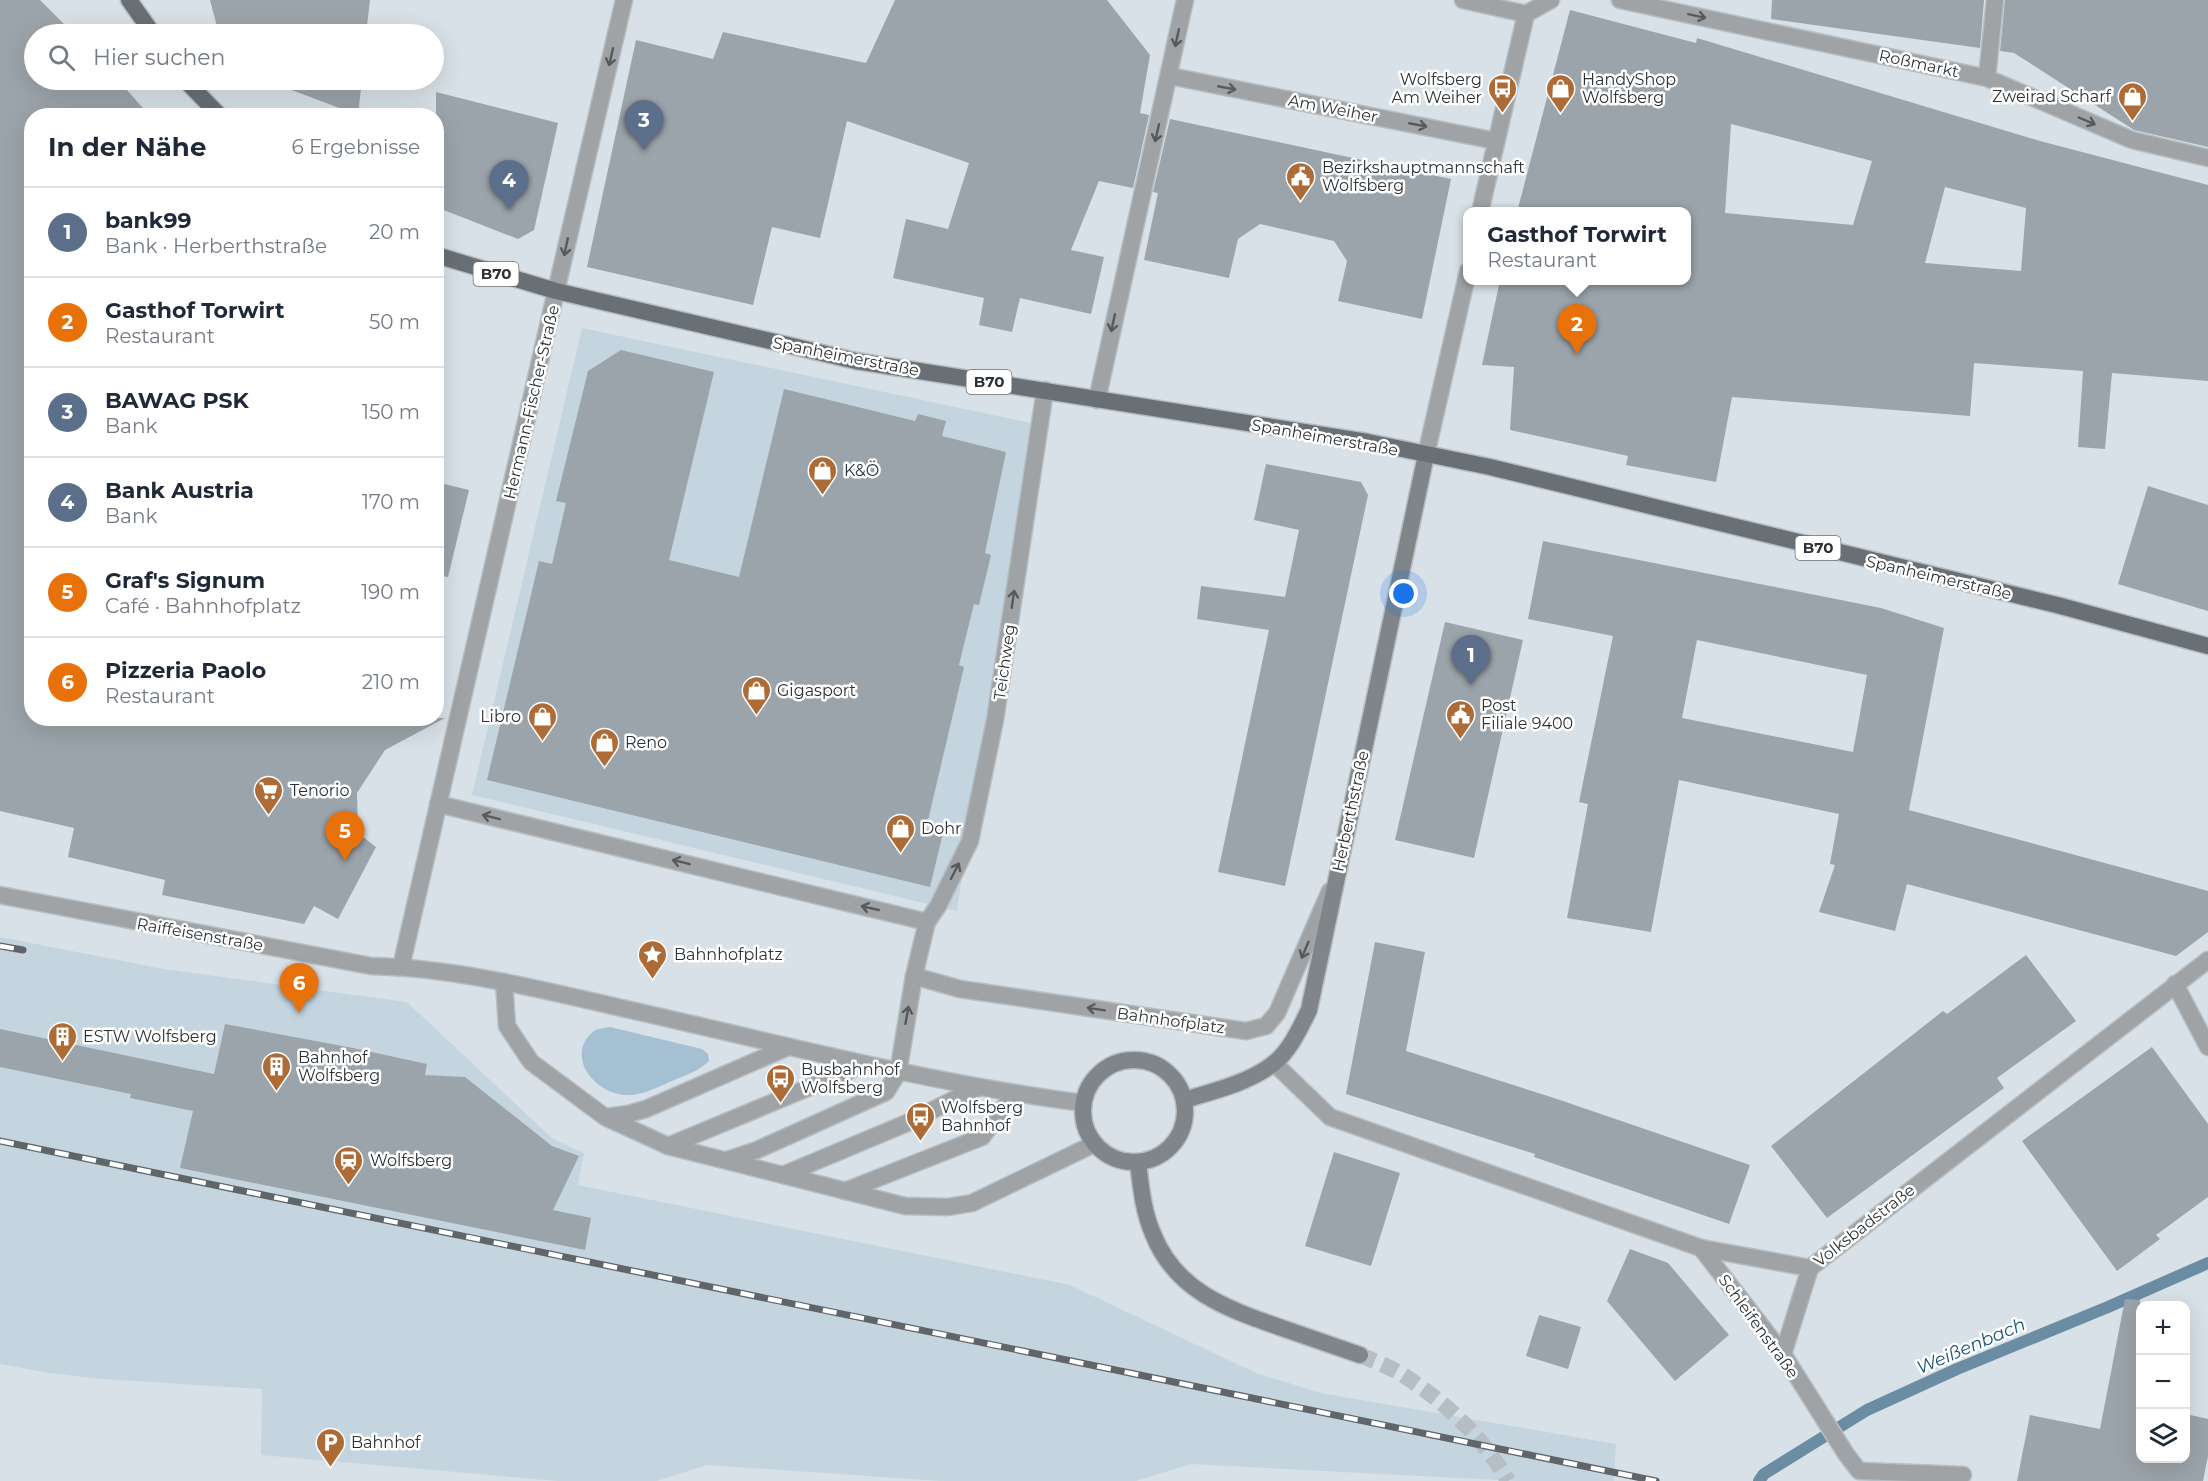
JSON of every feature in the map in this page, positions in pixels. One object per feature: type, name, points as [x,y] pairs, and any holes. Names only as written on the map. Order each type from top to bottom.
[{"type":"main road","points":[[129,0],[146,24]]},
{"type":"main road","points":[[195,90],[212,108]]},
{"type":"main road","name":"Spanheimerstraße","points":[[444,257],[556,291],[856,361],[1368,442],[1490,467],[2057,605],[2208,646]]},
{"type":"main road","name":"Herberthstraße","points":[[1184,1100],[1222,1089],[1274,1063],[1295,1038],[1309,1010],[1426,454]]},
{"type":"main road","points":[[1126,1060],[1151,1062],[1162,1068],[1173,1077],[1184,1100],[1185,1114],[1182,1129],[1175,1142],[1153,1160],[1138,1163],[1122,1162],[1107,1155],[1094,1144],[1082,1118],[1086,1091],[1093,1080],[1113,1064],[1126,1060]]},
{"type":"main road","points":[[1138,1163],[1142,1202],[1153,1236],[1172,1266],[1197,1291],[1228,1309],[1360,1355]]},
{"type":"street","name":"Hermann-Fischer-Straße","points":[[438,804],[624,0]]},
{"type":"street","points":[[1097,400],[1185,0]]},
{"type":"street","points":[[1463,0],[1526,14],[1551,0]]},
{"type":"street","name":"Roßmarkt","points":[[1620,0],[1987,78],[2132,140],[2208,158]]},
{"type":"street","points":[[1987,78],[1995,0]]},
{"type":"street","points":[[1481,207],[1526,14]]},
{"type":"street","name":"Am Weiher","points":[[1170,76],[1496,141]]},
{"type":"street","points":[[1426,454],[1464,285]]},
{"type":"street","name":"Teichweg","points":[[927,922],[938,906],[970,841],[995,720],[1044,390]]},
{"type":"street","points":[[727,1160],[757,1150],[886,1092],[898,1073],[914,976],[927,922],[438,804],[401,967],[504,982],[898,1073],[977,1089],[1083,1104]]},
{"type":"street","name":"Bahnhofplatz","points":[[914,976],[960,989],[1246,1031],[1266,1026],[1277,1012],[1336,877]]},
{"type":"street","name":"Raiffeisenstraße","points":[[0,895],[360,963],[401,967]]},
{"type":"street","name":"Volksbadstraße","points":[[1274,1063],[1330,1117],[1701,1248],[1810,1268],[2208,960]]},
{"type":"street","points":[[504,982],[507,1026],[531,1062],[605,1117],[668,1146],[905,1206],[948,1207],[972,1203],[1094,1144]]},
{"type":"street","points":[[2175,984],[2208,1047]]},
{"type":"street","points":[[605,1117],[646,1109],[788,1047]]},
{"type":"street","points":[[668,1146],[863,1065]]},
{"type":"street","points":[[783,1175],[907,1123],[977,1089]]},
{"type":"street","points":[[845,1191],[982,1137],[1014,1094]]},
{"type":"street","name":"Schleifenstraße","points":[[1701,1248],[1783,1354],[1859,1472],[1964,1475]]},
{"type":"street","points":[[1783,1354],[1810,1268]]},
{"type":"shaded area","points":[[582,328],[1031,423],[957,911],[472,795]]},
{"type":"shaded area","name":"Bahnhof Wolfsberg","points":[[0,937],[164,969],[407,1002],[553,1139],[584,1153],[578,1185],[1070,1285],[1256,1373],[1321,1393],[1616,1444],[1614,1481],[1516,1481],[1191,1464],[1136,1481],[940,1481],[707,1465],[657,1481],[557,1481],[261,1455],[262,1389],[102,1379],[0,1364]]},
{"type":"shaded area","points":[[610,1027],[702,1049],[708,1054],[709,1061],[692,1073],[645,1092],[628,1095],[609,1091],[600,1086],[586,1071],[582,1053],[584,1043],[592,1032]]},
{"type":"building","points":[[0,0],[40,0],[64,24],[24,24],[24,90],[127,90],[143,108],[24,108],[24,726],[430,726],[385,750],[357,793],[358,833],[376,847],[338,919],[314,906],[304,924],[162,895],[165,880],[68,857],[74,828],[0,811]]},
{"type":"building","points":[[210,0],[370,0],[367,24],[216,24]]},
{"type":"building","points":[[895,0],[1107,0],[1150,55],[1140,113],[1149,115],[1133,188],[1099,181],[1071,250],[1104,257],[1091,314],[1020,298],[1012,332],[979,325],[984,298],[893,278],[906,219],[948,229],[969,163],[847,121],[820,238],[772,227],[753,305],[587,267],[636,40],[713,59],[723,32],[866,63]]},
{"type":"building","points":[[1772,0],[1984,0],[1980,48],[1771,19]]},
{"type":"building","points":[[2005,0],[2208,0],[2208,147],[2134,130],[2014,53],[2000,51]]},
{"type":"building","points":[[1570,10],[1696,43],[1697,38],[2040,141],[2208,185],[2208,381],[2112,373],[2105,449],[2078,447],[2083,371],[1974,363],[1970,416],[1732,397],[1716,482],[1626,465],[1628,456],[1510,430],[1514,367],[1482,365],[1499,285],[1691,285],[1691,207],[1518,207]],"holes":[[[1731,124],[1872,161],[1853,225],[1725,213]],[[1945,187],[2026,208],[2021,271],[1925,263]]]},
{"type":"building","points":[[292,90],[361,90],[359,108],[339,108]]},
{"type":"building","points":[[436,92],[558,123],[534,230],[518,239],[444,210],[444,108],[436,108]]},
{"type":"building","name":"Bezirkshauptmannschaft Wolfsberg","points":[[1170,119],[1451,179],[1422,319],[1338,301],[1347,261],[1334,241],[1260,224],[1238,239],[1229,278],[1144,260],[1158,193],[1153,192]]},
{"type":"building","points":[[621,350],[714,372],[669,560],[739,577],[784,389],[915,421],[918,414],[946,421],[942,436],[1006,452],[985,553],[991,555],[979,605],[974,604],[959,665],[964,667],[926,829],[943,833],[930,887],[487,780],[539,561],[552,564],[566,503],[556,501],[588,371]]},
{"type":"building","points":[[1266,464],[1361,482],[1368,495],[1285,886],[1218,872],[1269,630],[1197,619],[1201,586],[1285,597],[1299,530],[1254,520]]},
{"type":"building","points":[[444,484],[469,490],[448,577],[444,576]]},
{"type":"building","points":[[2148,486],[2208,505],[2208,611],[2118,584]]},
{"type":"building","points":[[1543,541],[1881,608],[1944,628],[1909,810],[2208,891],[2208,932],[2176,956],[1907,884],[1895,931],[1819,912],[1835,865],[1830,864],[1839,814],[1679,780],[1651,932],[1567,918],[1588,804],[1579,802],[1613,636],[1528,619]],"holes":[[[1697,640],[1867,675],[1853,752],[1682,718]]]},
{"type":"building","name":"Post Filiale 9400","points":[[1445,622],[1523,640],[1474,858],[1395,840]]},
{"type":"building","points":[[1375,942],[1425,952],[1406,1051],[1554,1098],[1750,1165],[1729,1224],[1534,1157],[1535,1154],[1346,1094]]},
{"type":"building","points":[[2026,955],[2076,1021],[1997,1078],[2004,1088],[1827,1218],[1771,1146],[1943,1011],[1947,1014]]},
{"type":"building","points":[[225,1024],[427,1064],[425,1075],[465,1077],[552,1146],[579,1156],[553,1210],[591,1218],[585,1250],[180,1168],[193,1111],[130,1098],[131,1094],[0,1067],[0,1029],[214,1074]]},
{"type":"building","points":[[2152,1047],[2208,1124],[2208,1197],[2156,1235],[2160,1239],[2117,1271],[2022,1141]]},
{"type":"building","points":[[1334,1152],[1400,1173],[1371,1266],[1305,1246]]},
{"type":"building","points":[[1630,1249],[1668,1263],[1729,1335],[1675,1381],[1607,1301]]},
{"type":"building","points":[[2125,1299],[2140,1300],[2136,1301],[2136,1463],[2190,1463],[2190,1415],[2208,1419],[2208,1456],[2203,1481],[2017,1481],[2030,1415],[2100,1429]]},
{"type":"building","points":[[1539,1315],[1581,1327],[1568,1369],[1526,1356]]},
{"type":"waterway","name":"Weißenbach","points":[[1759,1481],[1764,1474],[1867,1410],[1957,1369],[2208,1263]]},
{"type":"tunnel","points":[[1360,1355],[1403,1375],[1434,1397],[1475,1435],[1508,1481]]},
{"type":"railway","points":[[0,946],[23,950]]},
{"type":"railway","points":[[0,1141],[1656,1481]]},
{"type":"place","name":"Wolfsberg Am Weiher","points":[[1503,114]]},
{"type":"place","name":"HandyShop Wolfsberg","points":[[1561,114]]},
{"type":"place","name":"Zweirad Scharf","points":[[2132,122]]},
{"type":"place","name":"BAWAG PSK","points":[[644,150]]},
{"type":"place","name":"Bezirkshauptmannschaft Wolfsberg","points":[[1301,202]]},
{"type":"place","name":"Bank Austria","points":[[509,210]]},
{"type":"place","name":"Gasthof Torwirt","points":[[1577,354]]},
{"type":"place","name":"K&Ö","points":[[823,496]]},
{"type":"place","name":"bank99","points":[[1471,685]]},
{"type":"place","name":"Gigasport","points":[[756,716]]},
{"type":"place","name":"Post Filiale 9400","points":[[1460,740]]},
{"type":"place","name":"Libro","points":[[542,742]]},
{"type":"place","name":"Reno","points":[[604,768]]},
{"type":"place","name":"Tenorio","points":[[269,816]]},
{"type":"place","name":"Dohr","points":[[900,854]]},
{"type":"place","name":"Graf's Signum","points":[[345,861]]},
{"type":"place","name":"Bahnhofplatz","points":[[653,980]]},
{"type":"place","name":"Pizzeria Paolo","points":[[299,1013]]},
{"type":"place","name":"ESTW Wolfsberg","points":[[62,1062]]},
{"type":"place","name":"Bahnhof Wolfsberg","points":[[277,1092]]},
{"type":"place","name":"Busbahnhof Wolfsberg","points":[[780,1104]]},
{"type":"place","name":"Wolfsberg Bahnhof","points":[[920,1142]]},
{"type":"place","name":"Wolfsberg","points":[[349,1186]]},
{"type":"place","name":"Bahnhof","points":[[330,1468]]}]
